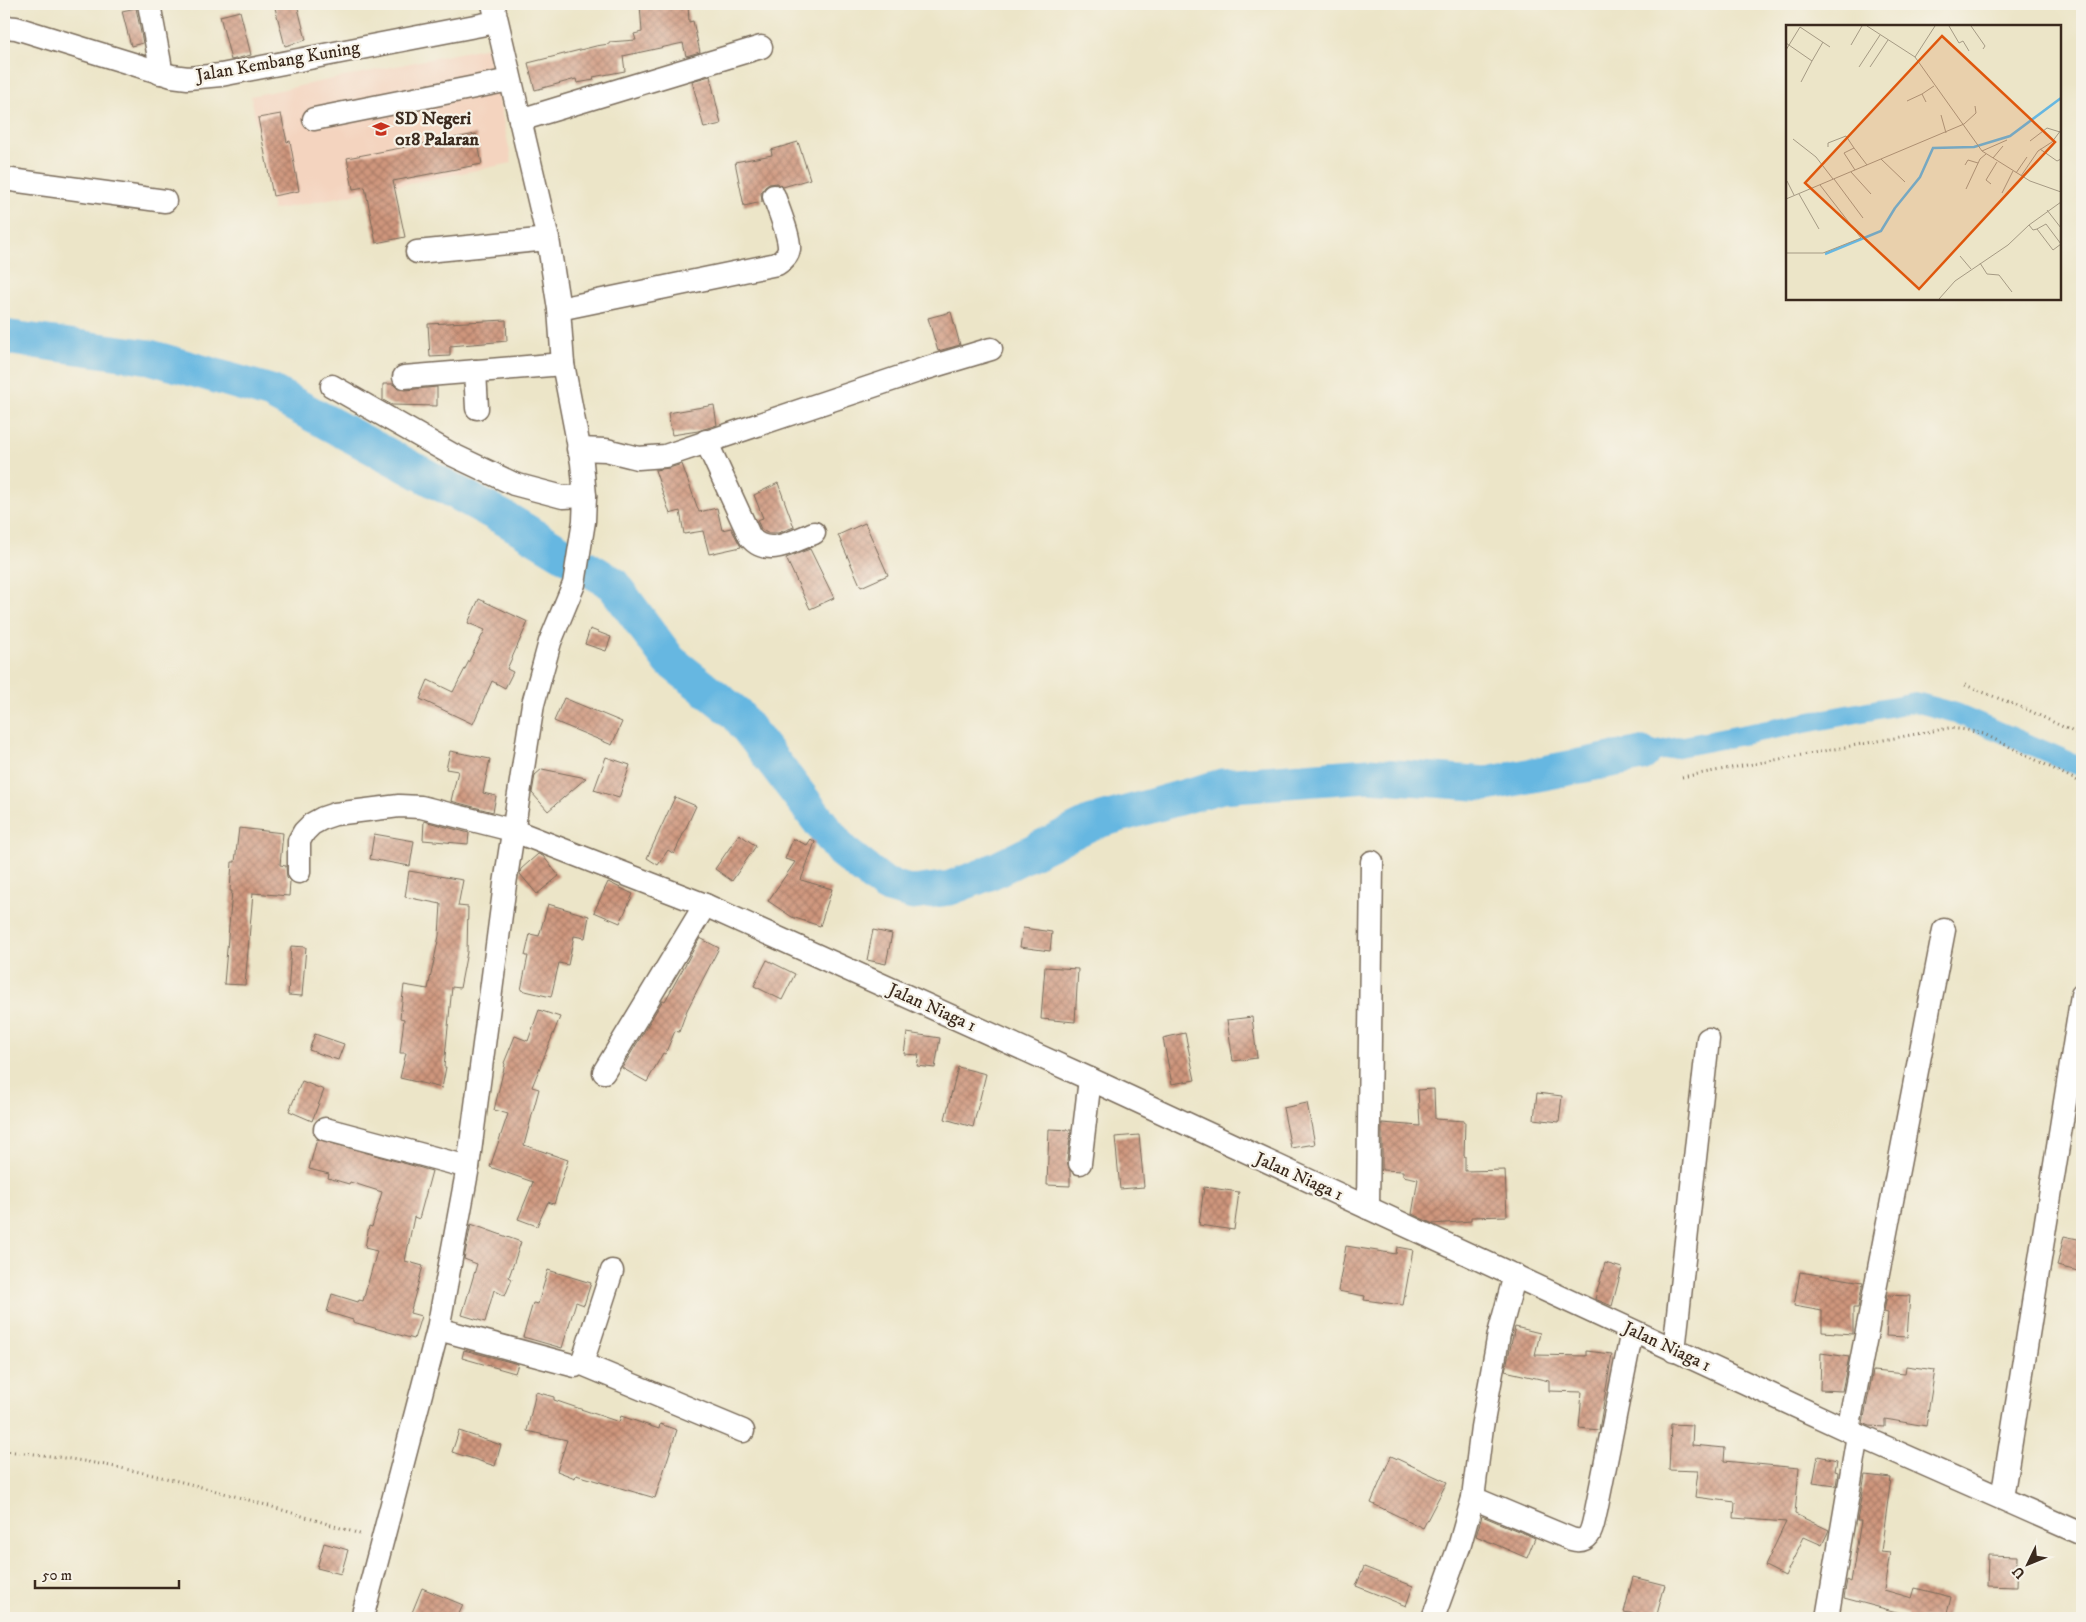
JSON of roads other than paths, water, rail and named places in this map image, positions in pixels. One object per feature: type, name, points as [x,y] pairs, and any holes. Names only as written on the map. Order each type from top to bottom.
[{"type":"street","points":[[149,4],[160,63],[160,73]]},
{"type":"street","points":[[362,1618],[438,1329],[468,1168],[512,830],[528,744],[533,704],[541,669],[550,642],[574,584],[584,521],[586,496],[582,463],[563,364],[559,309],[548,239],[494,13]]},
{"type":"street","name":"Jalan Kembang Kuning","points":[[4,27],[16,28],[160,73],[188,78],[221,75],[494,13]]},
{"type":"street","points":[[520,120],[761,47]]},
{"type":"street","points":[[314,119],[510,80]]},
{"type":"street","points":[[4,179],[165,201]]},
{"type":"street","points":[[559,309],[777,264],[784,259],[789,251],[774,196]]},
{"type":"street","points":[[417,252],[548,239]]},
{"type":"street","points":[[578,449],[606,450],[638,458],[665,456],[924,369],[992,349]]},
{"type":"street","points":[[404,377],[563,364]]},
{"type":"street","points":[[475,371],[477,408]]},
{"type":"street","points":[[332,386],[454,455],[514,484],[563,497],[586,496]]},
{"type":"street","points":[[706,441],[750,537],[756,544],[763,548],[773,548],[814,534]]},
{"type":"street","name":"Jalan Niaga 1","points":[[299,872],[299,841],[304,832],[318,821],[335,814],[399,806],[421,807],[512,830],[705,905],[1090,1079],[1853,1433],[2082,1534]]},
{"type":"street","points":[[1368,1208],[1372,862]]},
{"type":"street","points":[[604,1072],[705,905]]},
{"type":"street","points":[[1828,1618],[1853,1433],[1944,930]]},
{"type":"street","points":[[2002,1498],[2082,994]]},
{"type":"street","points":[[1674,1351],[1708,1039]]},
{"type":"street","points":[[1080,1163],[1090,1079]]},
{"type":"street","points":[[325,1129],[468,1168]]},
{"type":"street","points":[[438,1329],[575,1366],[583,1360],[612,1271]]},
{"type":"street","points":[[1433,1618],[1460,1544],[1472,1498],[1482,1427],[1499,1334],[1514,1275]]},
{"type":"street","points":[[1472,1498],[1571,1539],[1578,1541],[1586,1539],[1591,1531],[1596,1511],[1632,1330]]},
{"type":"street","points":[[580,1363],[743,1430]]},
{"type":"waterway","points":[[4,337],[150,357],[271,392],[509,521],[612,583],[670,661],[736,713],[842,851],[885,885],[913,893],[950,888],[987,874],[1091,823],[1222,786],[1369,775],[1487,784],[1642,754]]},
{"type":"waterway","points":[[1642,754],[1915,702],[1956,713],[2082,767]]},
{"type":"place","name":"SD Negeri 018 Palaran","points":[[381,129]]}]
